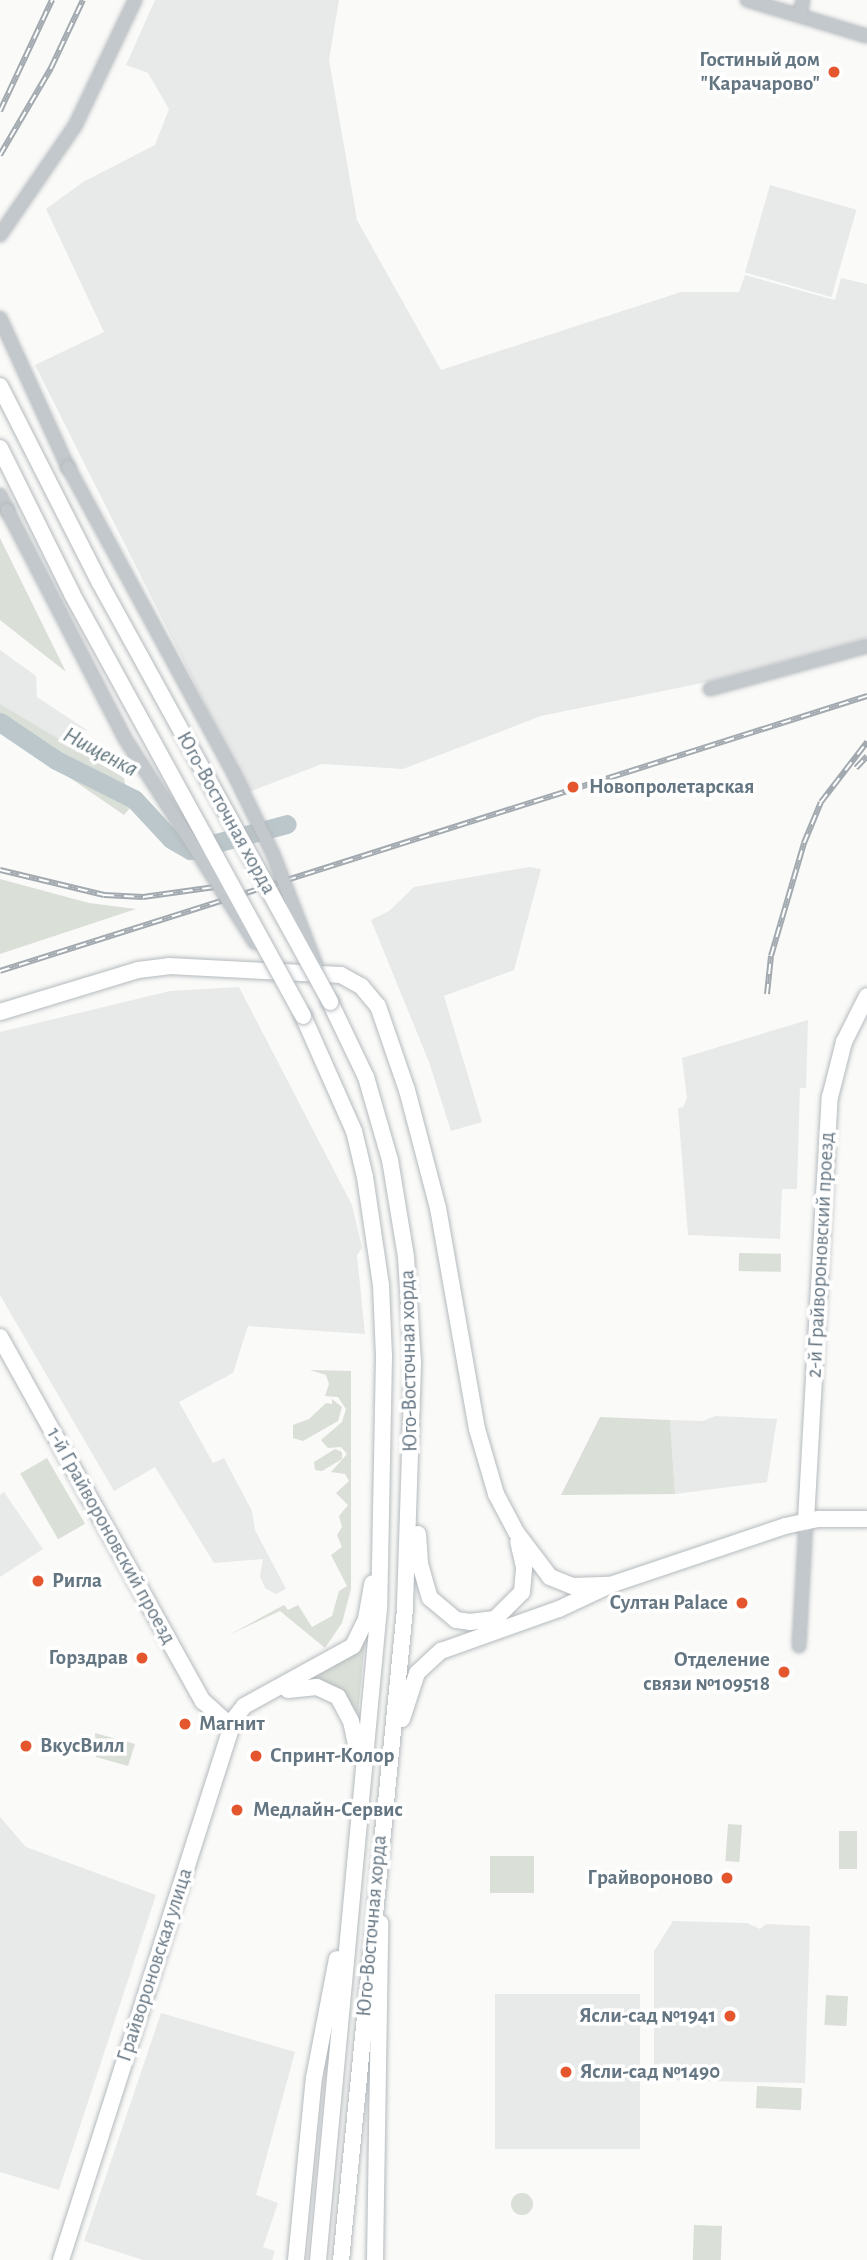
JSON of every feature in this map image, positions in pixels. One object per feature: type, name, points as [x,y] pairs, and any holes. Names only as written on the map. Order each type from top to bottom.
[{"type":"main road","name":"Юго-Восточная хорда","points":[[0,386],[100,583],[330,1002],[366,1077],[397,1198],[411,1307],[411,1445],[405,1609],[387,1787],[377,1855],[358,2098],[341,2260]]},
{"type":"main road","name":"Юго-Восточная хорда","points":[[0,448],[72,594],[303,1016],[354,1131],[374,1224],[384,1356],[379,1608],[318,2260]]},
{"type":"main road","points":[[0,1012],[138,970],[169,966],[341,975],[361,986],[378,1006],[407,1090],[438,1208],[477,1429],[496,1494],[516,1532],[550,1577],[572,1586],[610,1585]]},
{"type":"main road","name":"2-й Грайвороновский проезд","points":[[806,1521],[830,1097],[844,1042],[867,996]]},
{"type":"main road","name":"1-й Грайвороновский проезд","points":[[0,1337],[203,1701],[231,1726]]},
{"type":"main road","points":[[411,1445],[420,1564],[430,1598],[442,1610],[456,1620],[483,1622],[515,1603],[524,1580],[516,1532]]},
{"type":"main road","name":"Грайвороновская улица","points":[[61,2260],[231,1726],[244,1706],[343,1655],[360,1636],[382,1519]]},
{"type":"main road","points":[[387,1787],[410,1690],[426,1661],[441,1651],[559,1609],[610,1585],[806,1521],[867,1519]]},
{"type":"main road","points":[[275,1692],[317,1687],[338,1697],[356,1736],[361,1784]]},
{"type":"main road","points":[[375,2260],[381,1960],[377,1855]]},
{"type":"main road","points":[[296,2260],[314,2078],[351,1888]]},
{"type":"street","points":[[0,246],[3,231],[75,126],[135,0]]},
{"type":"street","points":[[747,0],[767,2],[867,36]]},
{"type":"street","points":[[800,14],[803,0]]},
{"type":"street","points":[[0,318],[68,467],[273,853],[330,1002]]},
{"type":"street","points":[[0,495],[124,737],[303,1016]]},
{"type":"street","points":[[710,689],[867,646]]},
{"type":"street","points":[[799,1646],[806,1521]]},
{"type":"shaded area","points":[[155,0],[339,0],[329,60],[357,220],[441,370],[681,292],[739,292],[745,275],[835,300],[841,278],[867,284],[867,638],[707,682],[541,716],[403,769],[322,764],[249,792],[35,365],[104,332],[46,209],[83,182],[155,145],[169,109],[148,73],[126,65]]},
{"type":"shaded area","points":[[770,185],[857,210],[831,297],[745,272]]},
{"type":"shaded area","points":[[0,538],[66,672],[0,620]]},
{"type":"shaded area","points":[[0,650],[36,676],[37,697],[87,730],[77,751],[0,704]]},
{"type":"shaded area","points":[[0,704],[124,778],[130,808],[124,815],[0,730]]},
{"type":"shaded area","points":[[529,867],[541,869],[514,970],[444,996],[482,1122],[451,1131],[429,1062],[371,920],[389,911],[414,887]]},
{"type":"shaded area","points":[[0,879],[89,903],[136,909],[0,954]]},
{"type":"shaded area","points":[[239,987],[352,1205],[362,1248],[357,1255],[365,1334],[248,1326],[233,1373],[179,1402],[213,1463],[224,1458],[252,1511],[255,1530],[286,1589],[276,1594],[265,1588],[260,1576],[263,1559],[214,1563],[155,1467],[114,1491],[0,1295],[0,1032],[170,991]]},
{"type":"shaded area","points":[[808,1020],[806,1088],[800,1088],[797,1189],[782,1189],[780,1239],[688,1235],[678,1108],[683,1107],[687,1098],[682,1058]]},
{"type":"shaded area","points":[[739,1253],[781,1254],[781,1272],[739,1271]]},
{"type":"shaded area","points":[[310,1370],[351,1371],[351,1589],[342,1623],[325,1648],[280,1611],[229,1635],[284,1605],[288,1610],[298,1605],[312,1627],[332,1616],[339,1591],[347,1586],[331,1555],[342,1547],[337,1535],[342,1527],[339,1516],[348,1505],[336,1493],[349,1481],[345,1474],[331,1472],[347,1454],[341,1447],[328,1448],[321,1440],[342,1422],[346,1409],[338,1397],[325,1396],[329,1384],[326,1375]]},
{"type":"shaded area","points":[[332,1399],[342,1407],[338,1421],[303,1441],[293,1438],[293,1425],[309,1419],[326,1403],[332,1404]]},
{"type":"shaded area","points":[[715,1416],[777,1419],[767,1482],[675,1494],[670,1420],[703,1421]]},
{"type":"shaded area","points":[[600,1417],[670,1420],[675,1494],[561,1495]]},
{"type":"shaded area","points":[[335,1449],[342,1452],[342,1459],[322,1471],[315,1470],[314,1462]]},
{"type":"shaded area","points":[[47,1458],[85,1524],[58,1539],[20,1474]]},
{"type":"shaded area","points":[[4,1492],[43,1549],[0,1577],[0,1495]]},
{"type":"shaded area","points":[[365,1639],[358,1714],[345,1697],[303,1680],[349,1657]]},
{"type":"shaded area","points":[[95,1733],[135,1744],[128,1766],[96,1757]]},
{"type":"shaded area","points":[[0,1817],[26,1847],[156,1895],[59,2190],[0,2172]]},
{"type":"shaded area","points":[[728,1824],[742,1825],[739,1862],[725,1861]]},
{"type":"shaded area","points":[[839,1831],[857,1831],[857,1869],[839,1869]]},
{"type":"shaded area","points":[[490,1856],[534,1856],[534,1893],[490,1893]]},
{"type":"shaded area","name":"Ясли-сад №1941","points":[[673,1921],[747,1923],[760,1929],[766,1924],[810,1926],[805,2083],[654,2080],[654,1951]]},
{"type":"shaded area","name":"Ясли-сад №1490","points":[[495,1994],[640,1994],[640,2149],[495,2149]]},
{"type":"shaded area","points":[[826,1995],[848,1996],[846,2026],[824,2025]]},
{"type":"shaded area","points":[[161,2013],[295,2052],[256,2195],[278,2203],[263,2247],[275,2251],[272,2260],[143,2260],[84,2241]]},
{"type":"shaded area","points":[[757,2086],[802,2088],[801,2110],[756,2108]]},
{"type":"shaded area","points":[[522,2193],[530,2196],[533,2204],[530,2212],[522,2215],[514,2212],[511,2204],[514,2196]]},
{"type":"shaded area","points":[[694,2225],[722,2226],[721,2260],[693,2260]]},
{"type":"waterway","name":"Нищенка","points":[[0,722],[56,760],[134,799],[171,839],[190,850],[287,824]]},
{"type":"railway","points":[[0,111],[52,0]]},
{"type":"railway","points":[[0,155],[51,68],[83,0]]},
{"type":"railway","points":[[0,971],[867,696]]},
{"type":"railway","points":[[767,994],[771,956],[804,843],[821,802],[867,742]]},
{"type":"railway","points":[[856,768],[867,756]]},
{"type":"railway","points":[[0,870],[104,895],[143,897],[222,886]]},
{"type":"place","name":"Гостиный дом \"Карачарово\"","points":[[834,72]]},
{"type":"place","name":"Новопролетарская","points":[[573,787]]},
{"type":"place","name":"Ригла","points":[[38,1581]]},
{"type":"place","name":"Султан Palace","points":[[742,1603]]},
{"type":"place","name":"Горздрав","points":[[142,1658]]},
{"type":"place","name":"Отделение связи №109518","points":[[784,1672]]},
{"type":"place","name":"Магнит","points":[[185,1724]]},
{"type":"place","name":"ВкусВилл","points":[[26,1746]]},
{"type":"place","name":"Спринт-Колор","points":[[256,1756]]},
{"type":"place","name":"Медлайн-Сервис","points":[[237,1810]]},
{"type":"place","name":"Грайвороново","points":[[727,1878]]},
{"type":"place","name":"Ясли-сад №1941","points":[[730,2016]]},
{"type":"place","name":"Ясли-сад №1490","points":[[566,2072]]}]
